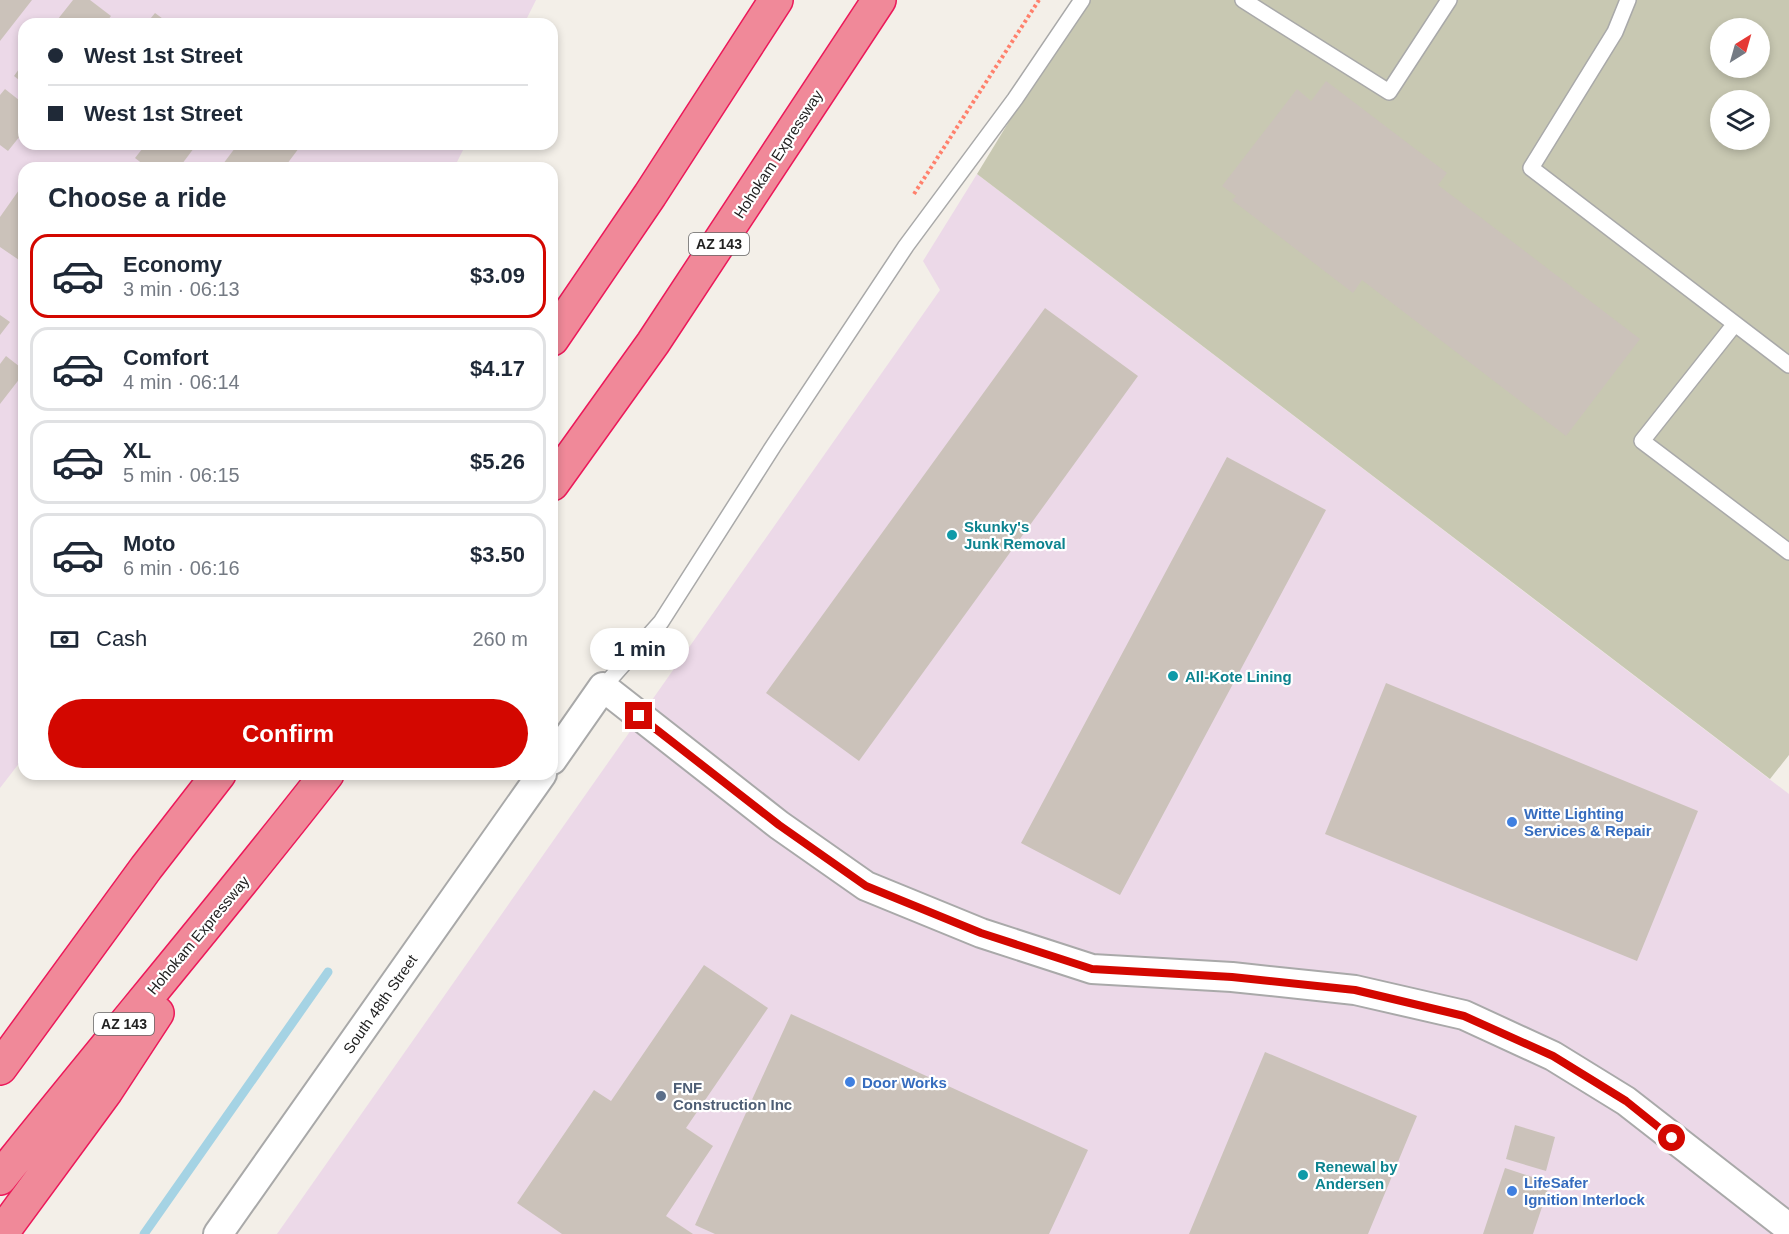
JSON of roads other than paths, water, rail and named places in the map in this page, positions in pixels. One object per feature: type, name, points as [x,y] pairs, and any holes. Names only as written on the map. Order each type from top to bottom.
[{"type":"highway","points":[[558,330],[650,195],[777,0]]},
{"type":"highway","name":"Hohokam Expressway","points":[[558,476],[653,343],[879,0]]},
{"type":"highway","points":[[0,1068],[146,868],[214,780]]},
{"type":"highway","name":"Hohokam Expressway","points":[[0,1178],[86,1070],[251,872],[322,780]]},
{"type":"highway","points":[[0,1030],[146,868]]},
{"type":"highway","points":[[1,1234],[106,1090],[251,872]]},
{"type":"street","points":[[558,751],[603,687],[779,825],[866,886],[981,933],[1092,969],[1232,977],[1355,990],[1464,1016],[1553,1056],[1626,1101],[1789,1228]]},
{"type":"street","name":"South 48th Street","points":[[218,1234],[538,780]]},
{"type":"lane","points":[[603,687],[661,622],[774,445],[906,246],[1015,99],[1082,0]]},
{"type":"lane","points":[[1243,0],[1389,92],[1449,0]]},
{"type":"lane","points":[[1628,0],[1616,32],[1531,168],[1627,239],[1734,325],[1789,365]]},
{"type":"lane","points":[[1734,325],[1642,441],[1789,552]]},
{"type":"waterway","points":[[144,1234],[328,972]]},
{"type":"place","name":"Skunky's Junk Removal","points":[[952,535]]},
{"type":"place","name":"All-Kote Lining","points":[[1173,676]]},
{"type":"place","name":"Witte Lighting Services & Repair","points":[[1512,822]]},
{"type":"place","name":"Door Works","points":[[850,1082]]},
{"type":"place","name":"FNF Construction Inc","points":[[661,1096]]},
{"type":"place","name":"Renewal by Andersen","points":[[1303,1175]]},
{"type":"place","name":"LifeSafer Ignition Interlock","points":[[1512,1191]]}]
